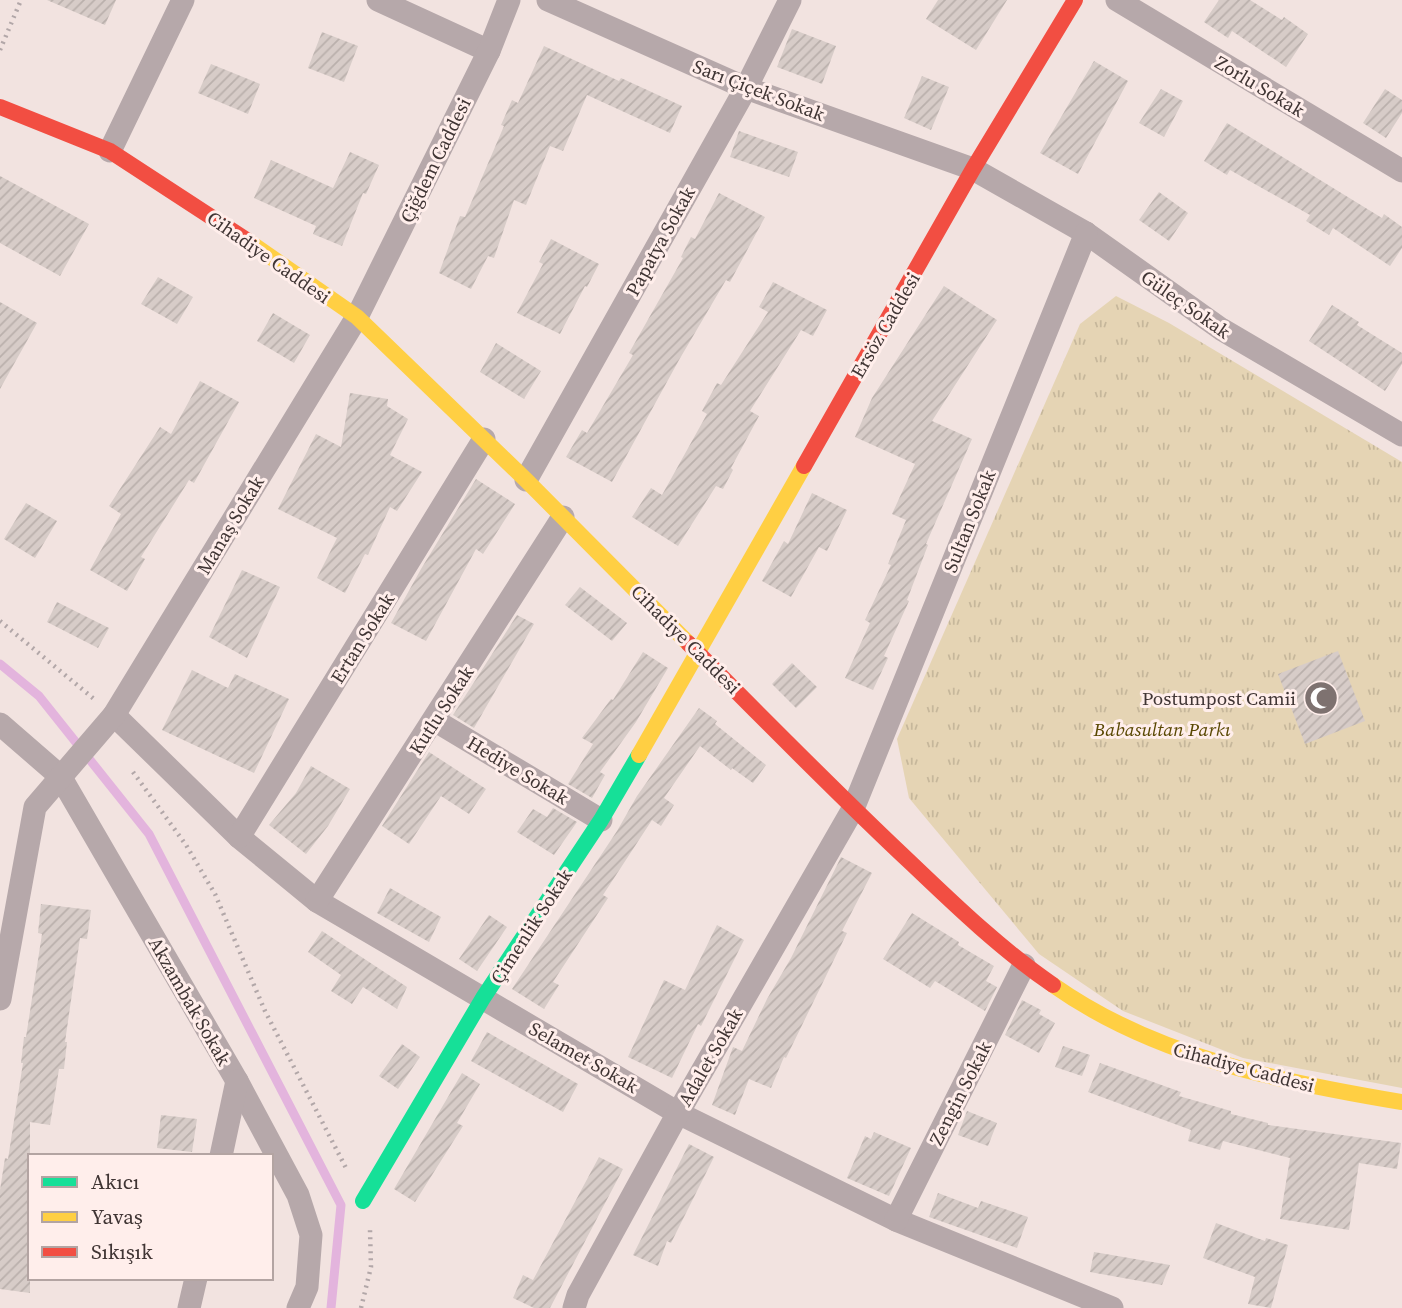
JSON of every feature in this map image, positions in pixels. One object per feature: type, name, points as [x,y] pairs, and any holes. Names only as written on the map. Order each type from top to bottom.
[{"type":"street","points":[[110,151],[183,0]]},
{"type":"street","points":[[378,0],[489,51]]},
{"type":"street","name":"Çiğdem Caddesi","points":[[357,317],[489,51],[509,0]]},
{"type":"street","name":"Sarı Çiçek Sokak","points":[[548,0],[746,88],[973,169]]},
{"type":"street","name":"Papatya Sokak","points":[[526,480],[746,88],[790,0]]},
{"type":"street","name":"Ersöz Caddesi","points":[[699,652],[973,169],[1075,0]]},
{"type":"street","name":"Zorlu Sokak","points":[[1117,0],[1402,171]]},
{"type":"street","name":"Cihadiye Caddesi","points":[[0,107],[110,151],[239,235],[357,317],[564,517],[853,809],[954,904],[1024,965],[1078,1003],[1175,1050],[1317,1088],[1402,1102]]},
{"type":"street","name":"Güleç Sokak","points":[[973,169],[1086,233],[1220,329],[1402,435]]},
{"type":"street","name":"Sultan Sokak","points":[[853,809],[1086,233]]},
{"type":"street","name":"Manaş Sokak","points":[[0,999],[7,919],[35,807],[107,723],[357,317]]},
{"type":"street","name":"Ertan Sokak","points":[[239,837],[484,439]]},
{"type":"street","name":"Kutlu Sokak","points":[[317,901],[564,517]]},
{"type":"street","name":"Çimenlik Sokak","points":[[363,1201],[483,998],[601,820],[699,652]]},
{"type":"street","name":"Hediye Sokak","points":[[434,720],[601,820]]},
{"type":"street","name":"Selamet Sokak","points":[[107,723],[317,901],[678,1113],[896,1220],[1112,1308]]},
{"type":"street","name":"Akzambak Sokak","points":[[0,724],[60,776],[237,1081],[298,1195],[311,1235],[307,1287],[298,1308]]},
{"type":"street","name":"Adalet Sokak","points":[[574,1308],[578,1295],[678,1113],[853,809]]},
{"type":"street","name":"Zengin Sokak","points":[[896,1220],[1024,965]]},
{"type":"street","points":[[221,1154],[237,1081]]},
{"type":"street","points":[[189,1308],[195,1280]]},
{"type":"path","points":[[0,50],[22,0]]},
{"type":"path","points":[[0,621],[107,723]]},
{"type":"path","points":[[132,770],[186,845],[215,894],[265,1011],[363,1201],[370,1225],[371,1267],[361,1308]]},
{"type":"green space","name":"Babasultan Parkı","points":[[1116,296],[1169,323],[1402,462],[1402,1088],[1243,1058],[1123,1011],[1039,954],[909,798],[897,739],[1080,324]]},
{"type":"building","points":[[47,0],[116,0],[105,25]]},
{"type":"building","points":[[938,0],[1007,0],[976,50],[926,19]]},
{"type":"building","points":[[1219,0],[1250,0],[1282,20],[1284,17],[1308,34],[1286,67],[1232,31],[1228,38],[1204,22]]},
{"type":"building","points":[[792,29],[836,46],[822,84],[777,67]]},
{"type":"building","points":[[322,32],[358,46],[344,82],[308,68]]},
{"type":"building","points":[[544,46],[619,81],[621,78],[682,106],[670,133],[587,95],[563,151],[550,146],[526,205],[514,200],[494,258],[488,256],[471,289],[439,273],[460,216],[465,217],[504,126],[501,125],[512,100],[518,103]]},
{"type":"building","points":[[1094,61],[1128,81],[1078,174],[1040,153]]},
{"type":"building","points":[[211,64],[260,84],[248,114],[198,93]]},
{"type":"building","points":[[922,76],[949,87],[931,130],[904,118]]},
{"type":"building","points":[[1161,89],[1183,101],[1164,137],[1139,123]]},
{"type":"building","points":[[1385,89],[1402,100],[1402,113],[1386,138],[1363,123]]},
{"type":"building","points":[[1227,123],[1382,218],[1384,214],[1402,227],[1402,248],[1390,266],[1333,228],[1329,235],[1306,221],[1310,215],[1230,170],[1227,175],[1204,161]]},
{"type":"building","points":[[739,131],[798,152],[789,177],[730,157]]},
{"type":"building","points":[[350,152],[379,165],[366,194],[363,193],[342,246],[313,234],[316,226],[254,198],[271,160],[333,188]]},
{"type":"building","points":[[0,176],[89,224],[60,276],[0,243]]},
{"type":"building","points":[[1159,192],[1188,213],[1169,241],[1139,220]]},
{"type":"building","points":[[719,193],[765,217],[730,282],[726,280],[679,360],[612,482],[566,457],[582,430],[587,433],[633,355],[629,353],[683,258],[681,257],[691,237],[695,239]]},
{"type":"building","points":[[551,239],[599,264],[560,334],[517,313],[543,264],[539,262]]},
{"type":"building","points":[[158,277],[193,297],[177,324],[141,304]]},
{"type":"building","points":[[773,282],[827,310],[813,336],[801,330],[750,411],[759,416],[731,468],[733,470],[723,489],[716,486],[678,546],[632,517],[651,488],[662,495],[707,414],[702,411],[717,383],[721,385],[768,312],[759,307]]},
{"type":"building","points":[[944,286],[997,320],[932,421],[972,439],[926,544],[928,545],[907,600],[909,601],[884,656],[888,658],[873,690],[845,678],[870,623],[865,620],[891,565],[888,564],[906,520],[892,514],[915,464],[855,437],[872,398]]},
{"type":"building","points":[[0,302],[37,323],[0,389]]},
{"type":"building","points":[[1332,305],[1359,322],[1357,325],[1402,353],[1402,364],[1385,391],[1309,341]]},
{"type":"building","points":[[273,313],[310,335],[294,363],[257,341]]},
{"type":"building","points":[[496,343],[541,371],[524,399],[480,372]]},
{"type":"building","points":[[200,381],[239,402],[194,483],[189,480],[141,557],[145,559],[127,591],[90,570],[121,514],[109,506],[160,427],[171,434]]},
{"type":"building","points":[[350,393],[388,399],[387,406],[408,419],[390,455],[422,472],[397,511],[390,507],[368,555],[365,554],[345,593],[317,578],[337,538],[278,509],[316,434],[341,447]]},
{"type":"building","points":[[476,479],[515,504],[483,554],[476,549],[426,641],[391,623]]},
{"type":"building","points":[[812,493],[847,510],[827,551],[819,547],[791,597],[762,581],[784,541],[788,544]]},
{"type":"building","points":[[26,503],[57,521],[35,558],[4,539]]},
{"type":"building","points":[[242,570],[280,587],[247,658],[209,637]]},
{"type":"building","points":[[580,587],[627,623],[612,641],[565,605]]},
{"type":"building","points":[[57,602],[109,628],[98,648],[47,622]]},
{"type":"building","points":[[517,615],[534,624],[474,728],[453,715]]},
{"type":"building","name":"Postumpost Camii","points":[[1338,651],[1365,721],[1305,744],[1278,674]]},
{"type":"building","points":[[643,652],[668,668],[636,722],[600,772],[605,775],[592,798],[568,784],[593,744],[582,738],[611,699],[613,700]]},
{"type":"building","points":[[792,663],[817,687],[796,708],[772,684]]},
{"type":"building","points":[[192,670],[228,688],[235,674],[289,699],[254,773],[162,730]]},
{"type":"building","points":[[699,708],[766,765],[753,783],[700,746],[664,798],[674,805],[661,826],[652,820],[603,895],[608,898],[553,982],[559,985],[544,1009],[512,989],[617,831],[637,796]]},
{"type":"building","points":[[429,752],[486,789],[469,814],[441,796],[409,844],[382,826]]},
{"type":"building","points":[[311,766],[350,789],[328,826],[306,854],[269,825],[296,793]]},
{"type":"building","points":[[553,808],[577,822],[554,855],[517,832],[533,809],[547,817]]},
{"type":"building","points":[[841,857],[872,873],[842,931],[847,933],[771,1088],[749,1079],[735,1115],[712,1105],[733,1047],[742,1051]]},
{"type":"building","points":[[390,888],[441,917],[429,942],[377,913]]},
{"type":"building","points":[[41,904],[91,910],[87,939],[80,938],[65,1042],[64,1069],[59,1069],[50,1125],[30,1122],[30,1293],[0,1289],[0,1190],[5,1158],[8,1159],[23,1063],[24,1037],[42,934],[38,933]]},
{"type":"building","points":[[912,913],[994,966],[986,981],[997,987],[985,1011],[935,981],[930,988],[883,959]]},
{"type":"building","points":[[489,915],[507,927],[477,971],[459,959]]},
{"type":"building","points":[[717,925],[744,940],[672,1078],[628,1057],[664,980],[685,990]]},
{"type":"building","points":[[322,931],[407,987],[397,1009],[363,987],[352,1004],[331,991],[341,975],[308,952]]},
{"type":"building","points":[[1022,1000],[1041,1010],[1039,1014],[1055,1023],[1039,1053],[1005,1035]]},
{"type":"building","points":[[487,1032],[578,1084],[563,1112],[471,1061]]},
{"type":"building","points":[[402,1044],[420,1057],[398,1089],[379,1076]]},
{"type":"building","points":[[1063,1046],[1090,1055],[1082,1076],[1055,1067]]},
{"type":"building","points":[[1100,1063],[1181,1092],[1179,1096],[1268,1125],[1401,1143],[1397,1169],[1359,1163],[1349,1230],[1280,1219],[1290,1158],[1223,1141],[1220,1150],[1188,1141],[1191,1130],[1088,1092]]},
{"type":"building","points":[[462,1073],[480,1084],[457,1123],[463,1126],[415,1202],[394,1189]]},
{"type":"building","points":[[967,1111],[997,1123],[988,1146],[958,1135]]},
{"type":"building","points":[[161,1115],[197,1119],[192,1152],[157,1148]]},
{"type":"building","points":[[874,1132],[911,1148],[889,1196],[847,1178],[865,1136],[871,1139]]},
{"type":"building","points":[[689,1144],[714,1157],[671,1243],[667,1241],[658,1266],[633,1255]]},
{"type":"building","points":[[599,1157],[623,1169],[550,1308],[534,1308],[513,1298],[523,1275],[533,1280]]},
{"type":"building","points":[[938,1193],[978,1208],[981,1201],[1028,1217],[1017,1248],[929,1217]]},
{"type":"building","points":[[1216,1223],[1265,1241],[1266,1238],[1288,1245],[1271,1308],[1248,1304],[1255,1277],[1203,1258]]},
{"type":"building","points":[[1094,1252],[1170,1265],[1162,1285],[1090,1272]]},
{"type":"waterway","points":[[0,664],[39,696],[149,834],[341,1205],[331,1308]]},
{"type":"traffic: fast","points":[[363,1201],[483,998],[601,820],[639,755]]},
{"type":"traffic: slow","points":[[248,241],[357,317],[526,480],[688,643]]},
{"type":"traffic: slow","points":[[639,755],[804,466]]},
{"type":"traffic: slow","points":[[1053,985],[1092,1010],[1134,1031],[1220,1063],[1311,1085],[1402,1102]]},
{"type":"traffic: jam","points":[[804,466],[973,169],[1075,0]]},
{"type":"traffic: jam","points":[[0,107],[110,151],[248,241]]},
{"type":"traffic: jam","points":[[688,643],[946,896],[998,943],[1053,985]]},
{"type":"place","name":"Postumpost Camii","points":[[1321,698]]}]
